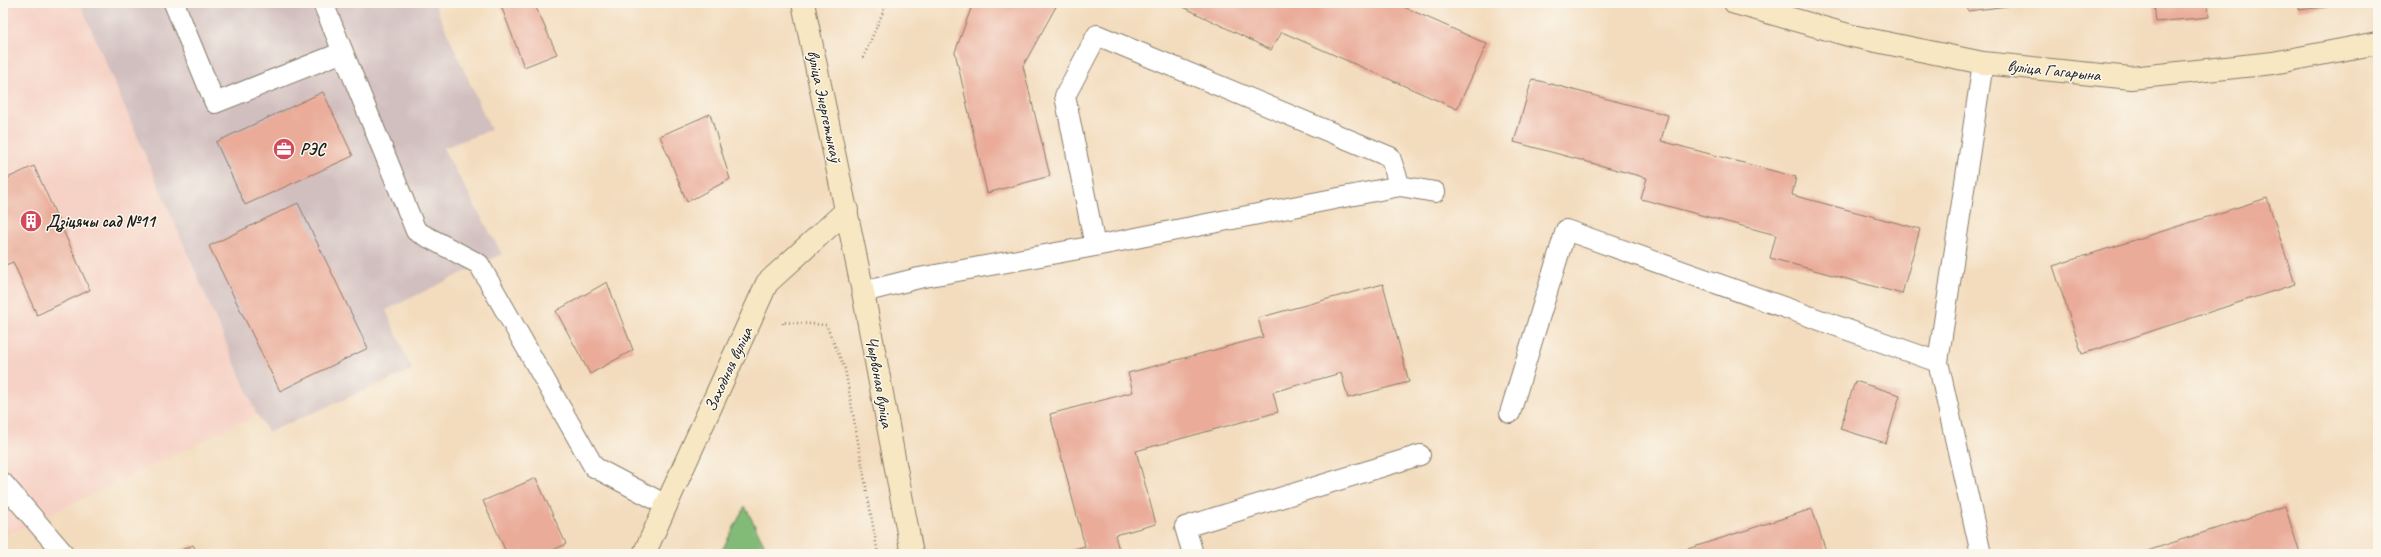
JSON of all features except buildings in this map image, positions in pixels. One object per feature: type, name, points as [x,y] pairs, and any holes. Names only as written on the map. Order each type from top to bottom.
[{"type":"street","name":"вуліца Энергетыкаў","points":[[803,3],[847,210]]},
{"type":"street","name":"вуліца Гагарына","points":[[1735,3],[1852,36],[1983,63],[2131,78],[2273,63],[2378,43]]},
{"type":"street","name":"Чырвоная вуліца","points":[[847,210],[864,292],[912,554]]},
{"type":"street","name":"Заходняя вуліца","points":[[644,554],[767,283],[847,210]]},
{"type":"lane","points":[[174,3],[215,103],[343,52]]},
{"type":"lane","points":[[323,3],[416,232],[479,264],[594,467],[666,505]]},
{"type":"lane","points":[[1095,246],[1065,96],[1097,35],[1390,157],[1400,186]]},
{"type":"lane","points":[[1981,554],[1938,362],[1983,63]]},
{"type":"lane","points":[[864,292],[919,278],[1095,246],[1400,186],[1435,192]]},
{"type":"lane","points":[[1510,413],[1566,230],[1938,362]]},
{"type":"lane","points":[[1193,554],[1185,527],[1420,454]]},
{"type":"lane","points":[[3,483],[64,554]]},
{"type":"path","points":[[863,58],[887,3]]},
{"type":"path","points":[[780,329],[783,322],[826,325],[845,370],[878,554]]},
{"type":"shaded area","points":[[3,3],[80,3],[257,415],[3,537]]},
{"type":"shaded area","name":"РЭС","points":[[80,3],[434,3],[491,130],[443,148],[502,254],[386,310],[412,370],[269,432],[257,415]]},
{"type":"green space","points":[[745,506],[769,554],[720,554]]},
{"type":"place","name":"РЭС","points":[[284,149]]},
{"type":"place","name":"Дзіцячы сад №11","points":[[31,221]]}]
